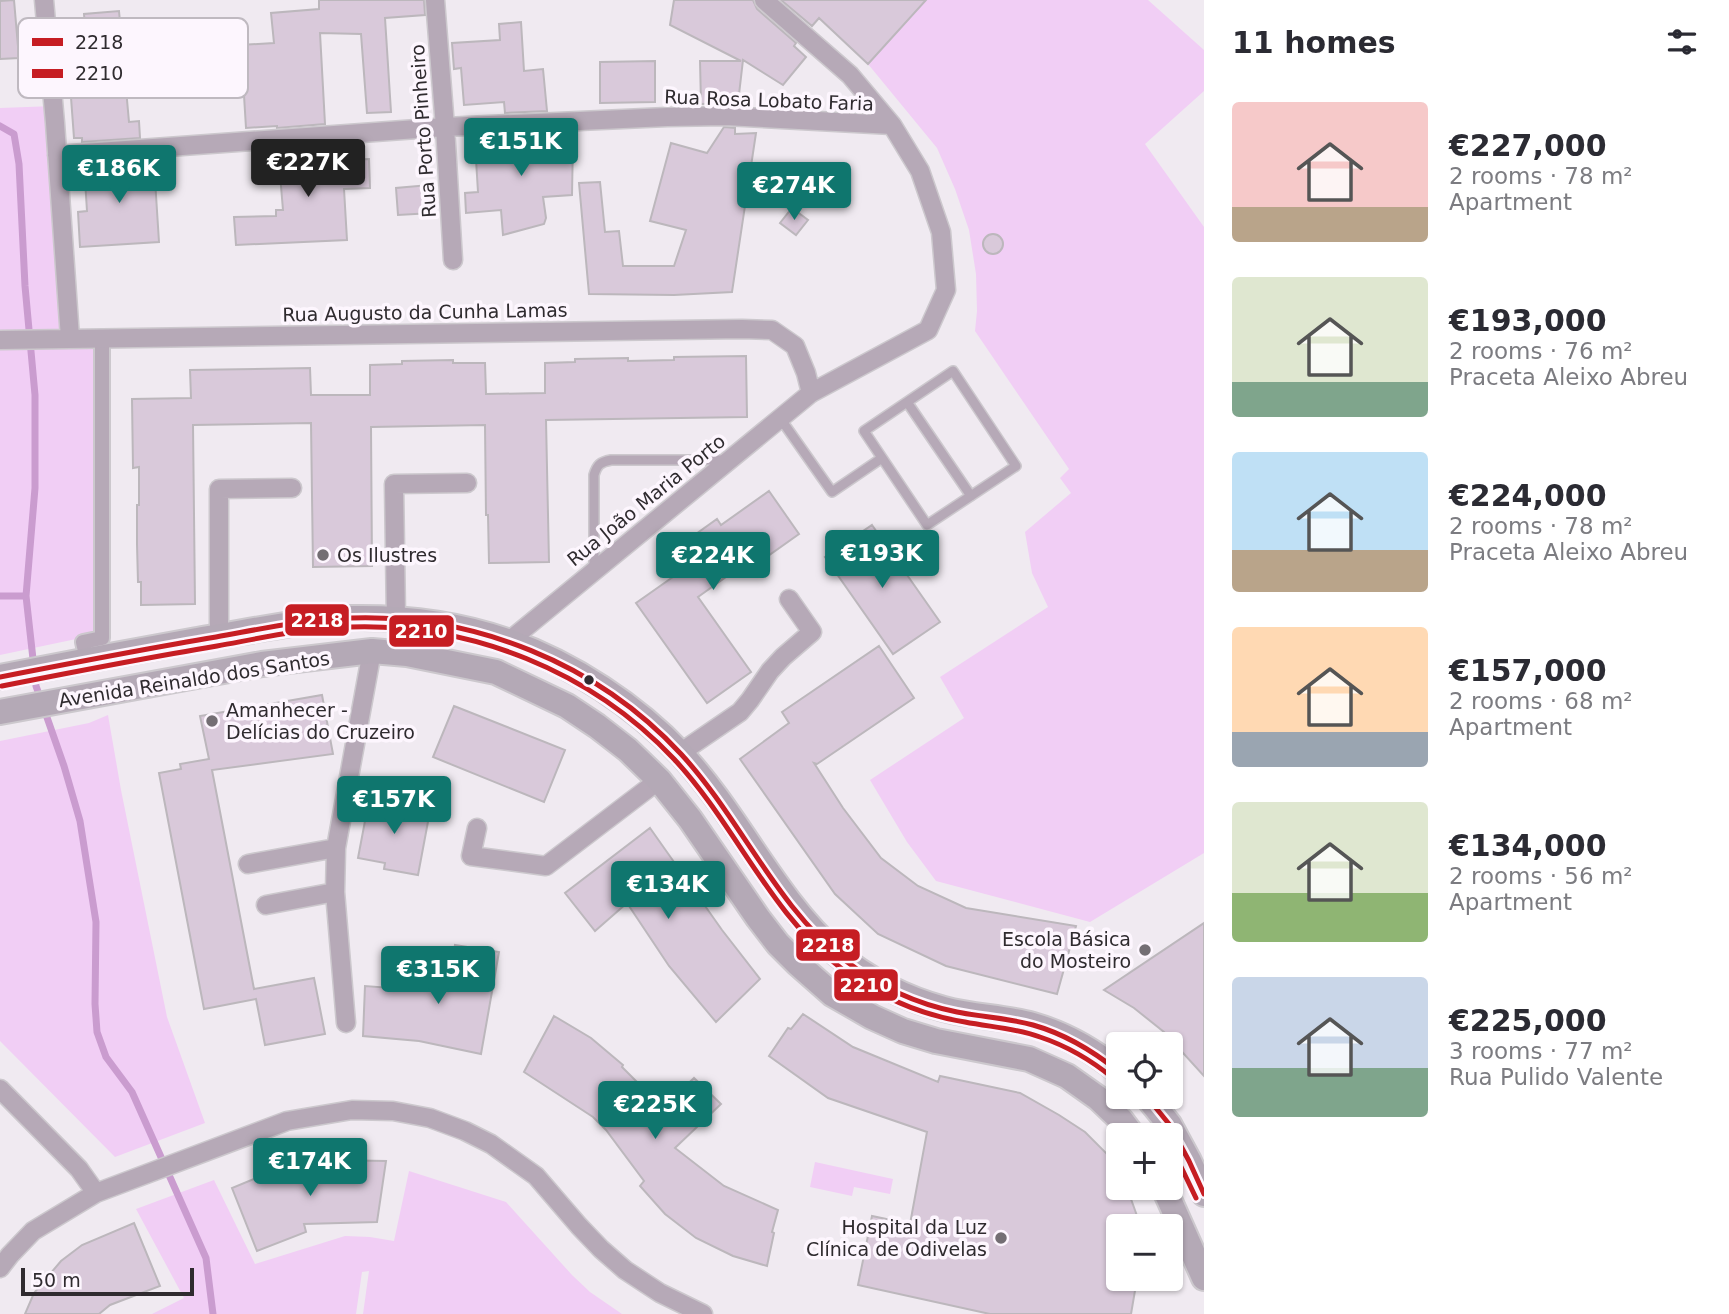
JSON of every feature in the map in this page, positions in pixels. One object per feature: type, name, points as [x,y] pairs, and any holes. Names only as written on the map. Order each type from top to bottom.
[{"type":"main road","name":"Avenida Reinaldo dos Santos","points":[[0,677],[290,624],[348,618],[396,619],[450,627],[509,641],[586,678],[628,708],[680,753],[713,793],[792,906],[835,952],[853,965],[915,1000],[945,1009],[1035,1026],[1055,1033],[1106,1061]]},
{"type":"main road","name":"Avenida Reinaldo dos Santos","points":[[0,712],[261,664],[372,651],[407,654],[496,671],[567,706],[628,750],[659,780],[690,819],[778,944],[832,993],[872,1017],[903,1031],[936,1041],[1029,1059],[1067,1076],[1098,1098],[1124,1123]]},
{"type":"main road","points":[[1156,1109],[1189,1161],[1204,1194]]},
{"type":"main road","points":[[1169,1200],[1204,1278]]},
{"type":"street","points":[[44,0],[46,18]]},
{"type":"street","name":"Rua Porto Pinheiro","points":[[435,0],[453,260]]},
{"type":"street","name":"Rua João Maria Porto","points":[[509,641],[811,393],[928,330],[946,290],[941,232],[919,172],[892,125],[849,75],[764,0]]},
{"type":"street","points":[[52,98],[70,338]]},
{"type":"street","name":"Rua Rosa Lobato Faria","points":[[57,155],[445,127],[667,117],[725,116],[892,125]]},
{"type":"street","name":"Rua Augusto da Cunha Lamas","points":[[6,340],[772,330],[795,346],[811,393]]},
{"type":"street","points":[[82,661],[83,642],[103,638],[103,338]]},
{"type":"street","points":[[396,619],[394,484],[467,483]]},
{"type":"street","points":[[219,637],[219,489],[292,488]]},
{"type":"street","points":[[680,753],[740,712],[770,671],[812,632],[789,599]]},
{"type":"street","points":[[346,1023],[335,892],[336,848],[372,651]]},
{"type":"street","points":[[477,828],[471,856],[546,866],[659,780]]},
{"type":"street","points":[[248,864],[336,848]]},
{"type":"street","points":[[266,905],[335,892]]},
{"type":"street","points":[[0,1089],[79,1170],[96,1193]]},
{"type":"street","points":[[0,1268],[33,1231],[96,1193],[125,1181],[287,1121],[352,1110],[393,1111],[430,1118],[491,1143],[536,1176],[586,1234],[625,1270],[660,1293],[703,1314]]},
{"type":"lane","points":[[953,372],[1016,466],[927,525],[864,431],[907,402],[953,372]]},
{"type":"lane","points":[[907,402],[971,496]]},
{"type":"lane","points":[[780,418],[832,492],[882,458]]},
{"type":"lane","points":[[594,569],[594,475],[601,462],[728,460]]},
{"type":"shaded area","points":[[926,0],[1148,0],[1204,50],[1204,91],[1145,144],[1204,227],[1204,853],[1090,922],[936,881],[907,842],[870,780],[964,718],[940,677],[1048,607],[1032,573],[1025,532],[1071,493],[1060,478],[1069,469],[975,331],[976,274],[969,230],[937,148],[868,64]]},
{"type":"shaded area","points":[[54,106],[70,338],[102,338],[100,634],[0,655],[0,108]]},
{"type":"shaded area","points":[[108,715],[167,1017],[205,1123],[115,1157],[0,1041],[0,741],[89,723]]},
{"type":"shaded area","points":[[815,1162],[893,1179],[890,1194],[854,1187],[852,1196],[810,1187]]},
{"type":"shaded area","points":[[409,1171],[506,1202],[572,1275],[590,1292],[622,1314],[363,1314],[369,1271],[362,1272],[356,1314],[152,1314],[184,1298],[136,1209],[214,1180],[255,1264],[345,1236],[394,1241]]},
{"type":"building","points":[[14,0],[18,58],[0,59],[0,1]]},
{"type":"building","points":[[319,0],[424,0],[425,15],[385,18],[391,112],[367,113],[361,34],[320,33],[325,124],[246,128],[244,98],[248,98],[248,45],[274,43],[271,13],[319,9]]},
{"type":"building","points":[[674,0],[753,0],[757,9],[796,43],[794,46],[806,57],[783,85],[743,60],[738,103],[701,104],[700,61],[741,61],[670,25]]},
{"type":"building","points":[[781,0],[926,0],[868,64],[819,18],[812,26]]},
{"type":"building","points":[[119,11],[120,18],[84,18],[84,14]]},
{"type":"building","points":[[521,22],[524,71],[543,69],[547,111],[505,113],[504,102],[464,105],[461,68],[454,69],[452,43],[500,40],[499,24]]},
{"type":"building","points":[[655,61],[655,102],[600,103],[600,62]]},
{"type":"building","points":[[71,98],[127,98],[129,122],[139,121],[140,138],[82,142],[82,138],[74,138]]},
{"type":"building","points":[[724,127],[735,128],[735,134],[756,133],[732,292],[674,295],[589,294],[579,183],[600,182],[605,232],[619,231],[623,266],[674,266],[686,230],[650,221],[671,143],[707,153]]},
{"type":"building","points":[[549,134],[549,140],[573,140],[572,195],[543,197],[546,218],[544,224],[503,235],[501,210],[466,213],[465,193],[478,192],[475,143],[506,141],[505,136]]},
{"type":"building","points":[[326,147],[326,151],[342,150],[343,160],[369,159],[370,188],[344,189],[347,240],[236,245],[234,217],[276,216],[276,210],[283,210],[278,150]]},
{"type":"building","points":[[142,160],[142,165],[154,164],[159,242],[80,247],[78,212],[87,211],[84,164]]},
{"type":"building","points":[[429,185],[432,213],[398,215],[396,188]]},
{"type":"building","points":[[792,208],[808,220],[796,235],[780,223]]},
{"type":"building","points":[[993,234],[1000,237],[1003,244],[1000,251],[993,254],[986,251],[983,244],[986,237]]},
{"type":"building","points":[[746,356],[747,417],[546,420],[549,562],[489,563],[485,425],[371,427],[372,566],[313,567],[311,423],[193,425],[195,604],[141,605],[137,544],[139,467],[133,468],[132,399],[191,398],[190,370],[310,368],[311,395],[370,395],[370,365],[453,360],[453,363],[485,363],[486,394],[545,393],[545,363],[575,362],[575,359],[628,358],[628,361]]},
{"type":"building","points":[[769,491],[799,534],[751,568],[747,562],[698,597],[751,672],[707,703],[636,603],[680,572],[668,554],[717,519],[721,525]]},
{"type":"building","points":[[872,525],[940,622],[893,654],[825,557]]},
{"type":"building","points":[[879,646],[914,698],[817,764],[814,763],[843,808],[881,858],[918,886],[966,908],[1076,926],[1057,994],[946,966],[878,934],[835,894],[740,759],[789,723],[782,712]]},
{"type":"building","points":[[322,695],[333,754],[212,770],[254,989],[314,978],[325,1034],[265,1045],[256,999],[204,1009],[159,773],[181,769],[180,764],[209,759],[200,716]]},
{"type":"building","points":[[454,706],[565,750],[544,802],[433,757]]},
{"type":"building","points":[[369,800],[430,811],[418,875],[384,869],[385,863],[358,858]]},
{"type":"building","points":[[650,828],[760,979],[716,1022],[669,966],[627,903],[595,931],[565,893]]},
{"type":"building","points":[[1204,923],[1204,1076],[1183,1053],[1183,1032],[1164,1032],[1134,1008],[1104,990]]},
{"type":"building","points":[[455,945],[499,952],[481,1054],[419,1041],[363,1036],[365,986],[404,989],[404,984],[448,991]]},
{"type":"building","points":[[803,1014],[853,1047],[938,1082],[940,1076],[1020,1093],[1085,1132],[1106,1153],[1106,1200],[1131,1200],[1136,1214],[1106,1214],[1106,1291],[1135,1291],[1131,1314],[990,1314],[858,1285],[872,1216],[910,1224],[927,1132],[828,1098],[769,1056],[788,1028],[791,1029]]},
{"type":"building","points":[[554,1016],[591,1038],[623,1065],[663,1108],[694,1078],[721,1104],[675,1148],[724,1186],[778,1210],[767,1266],[733,1256],[696,1238],[665,1214],[640,1186],[644,1181],[606,1130],[593,1117],[524,1072]]},
{"type":"building","points":[[327,1155],[328,1160],[386,1161],[377,1222],[304,1224],[306,1232],[257,1251],[232,1188],[281,1168]]},
{"type":"building","points":[[134,1223],[160,1286],[110,1305],[99,1314],[25,1314],[34,1293],[61,1261],[82,1245]]},
{"type":"waterway","points":[[0,126],[14,134],[19,164],[25,286],[35,395],[35,488],[26,596]]},
{"type":"waterway","points":[[0,596],[26,596],[36,686],[80,821],[96,922],[97,1032],[106,1057],[132,1092],[206,1258],[213,1314]]},
{"type":"transit line","name":"2218","points":[[0,677],[300,622],[351,618],[397,619],[443,625],[487,635],[531,650],[572,670],[611,694],[648,722],[681,754],[722,806],[799,915],[821,939],[858,970],[898,993],[927,1004],[1024,1023],[1056,1033],[1106,1062]]},
{"type":"transit line","name":"2210","points":[[2,686],[300,631],[350,627],[395,628],[440,634],[484,644],[526,658],[605,701],[641,728],[674,759],[696,784],[773,896],[817,947],[842,969],[870,988],[916,1009],[949,1019],[1022,1032],[1050,1041],[1078,1054],[1106,1073]]},
{"type":"transit line","name":"2218","points":[[1157,1109],[1169,1124],[1204,1194]]},
{"type":"transit line","name":"2210","points":[[1183,1171],[1196,1198]]},
{"type":"place","name":"Os Ilustres","points":[[323,555]]},
{"type":"place","name":"Amanhecer - Delícias do Cruzeiro","points":[[212,721]]},
{"type":"place","name":"Escola Básica do Mosteiro","points":[[1145,950]]},
{"type":"place","name":"Hospital da Luz Clínica de Odivelas","points":[[1001,1238]]}]
